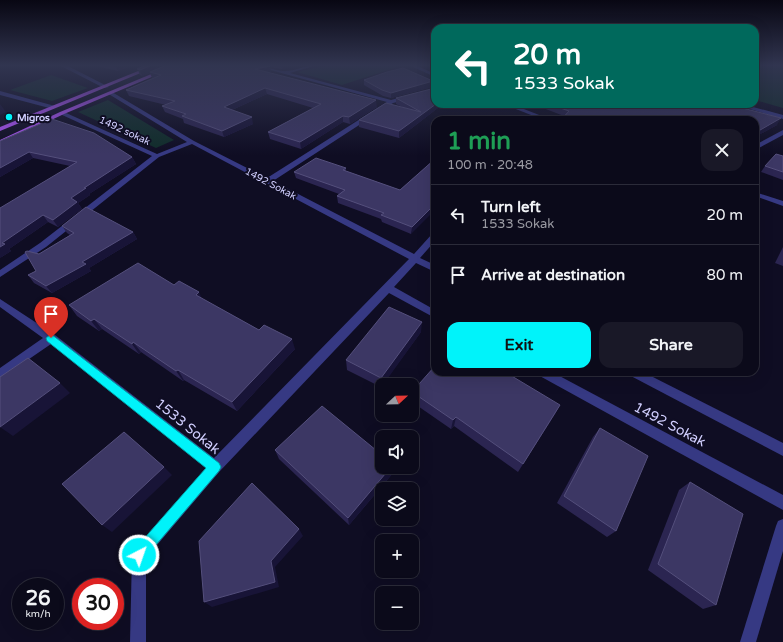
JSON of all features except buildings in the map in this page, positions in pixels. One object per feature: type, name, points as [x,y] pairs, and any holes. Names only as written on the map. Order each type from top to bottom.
[{"type":"main road","points":[[0,129],[53,107],[92,95]]},
{"type":"main road","points":[[0,142],[98,95]]},
{"type":"street","points":[[4,95],[53,107]]},
{"type":"street","name":"1492 Sokak","points":[[116,95],[192,142],[431,267]]},
{"type":"street","points":[[365,95],[391,102]]},
{"type":"street","points":[[268,181],[391,102],[417,95]]},
{"type":"street","points":[[516,108],[536,116]]},
{"type":"street","points":[[750,108],[783,117]]},
{"type":"street","name":"1492 sokak","points":[[62,112],[157,156]]},
{"type":"street","points":[[759,146],[783,132]]},
{"type":"street","points":[[0,274],[43,245],[157,156],[192,142]]},
{"type":"street","points":[[759,195],[783,204]]},
{"type":"street","points":[[215,467],[388,288],[431,240]]},
{"type":"street","points":[[388,288],[431,312]]},
{"type":"street","name":"1533 Sokak","points":[[0,302],[51,338],[215,467],[139,555],[138,642]]},
{"type":"street","points":[[0,374],[51,338]]},
{"type":"street","name":"1492 Sokak","points":[[549,376],[783,502]]},
{"type":"street","points":[[641,376],[783,450]]},
{"type":"street","points":[[748,642],[783,526]]},
{"type":"green space","points":[[29,95],[69,95],[52,101]]},
{"type":"green space","points":[[759,95],[783,95],[783,108],[759,101]]},
{"type":"green space","points":[[108,100],[174,140],[156,148],[78,112]]},
{"type":"place","name":"Migros","points":[[9,117]]},
{"type":"route","points":[[51,338],[215,467],[139,555]]}]
